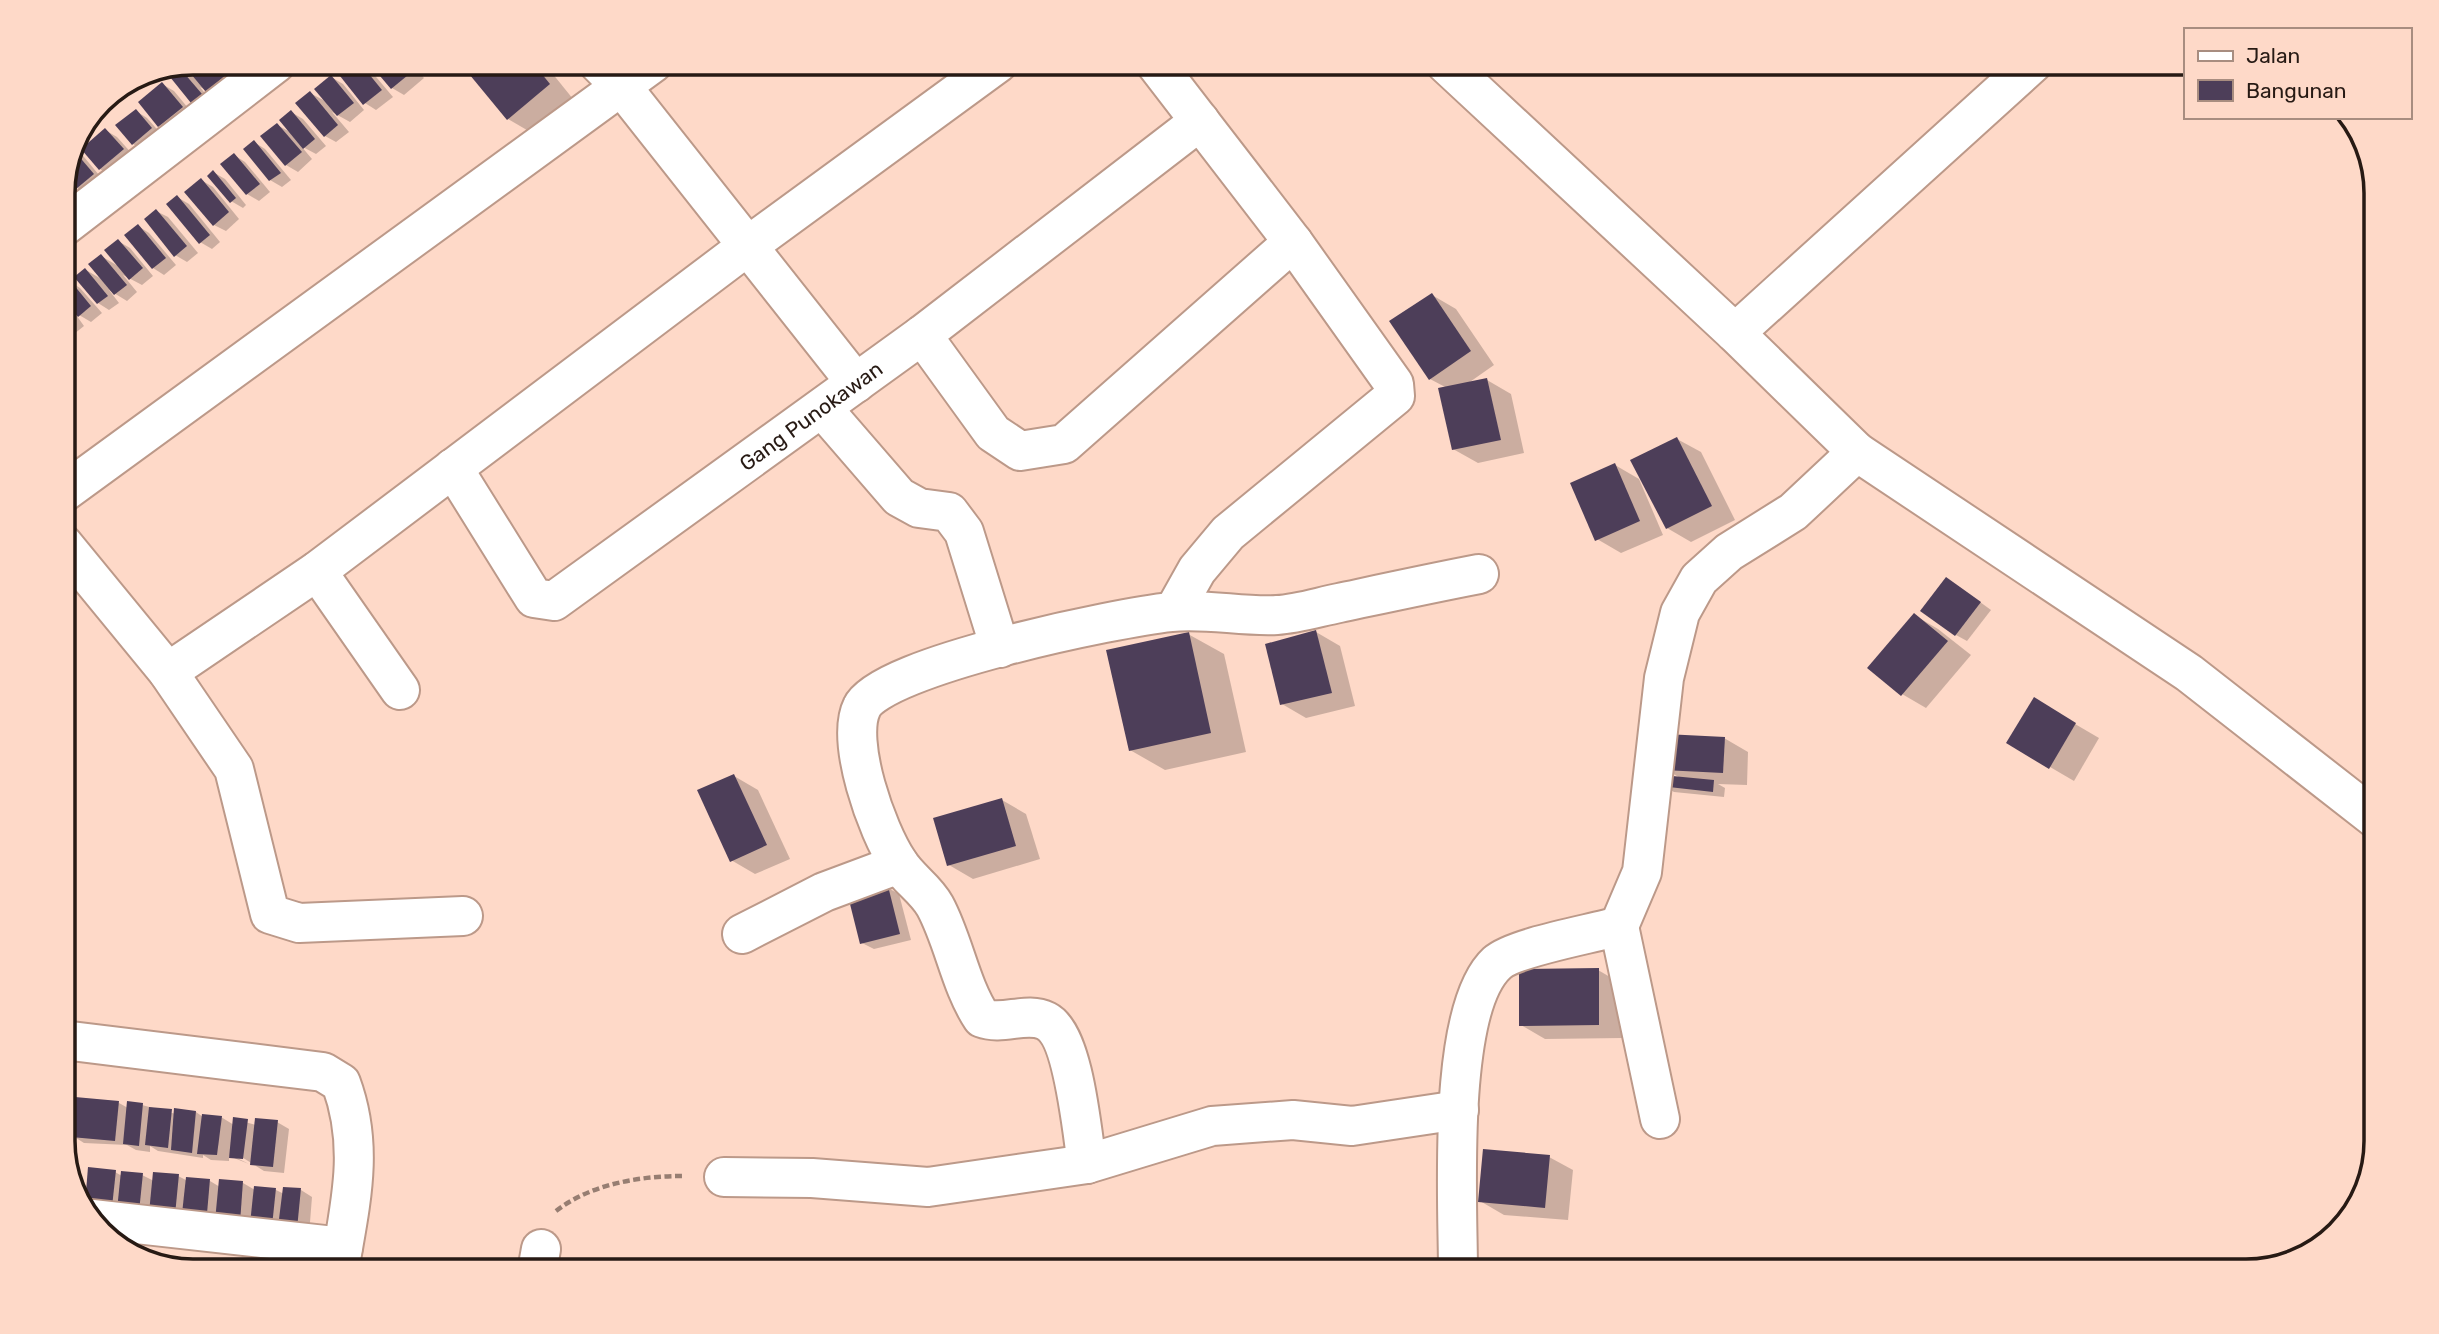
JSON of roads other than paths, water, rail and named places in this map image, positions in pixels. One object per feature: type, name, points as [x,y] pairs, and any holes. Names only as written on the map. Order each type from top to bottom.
[{"type":"street","points":[[76,217],[260,75]]},
{"type":"street","points":[[76,483],[610,75],[856,383]]},
{"type":"street","points":[[168,672],[317,571],[746,248],[982,75]]},
{"type":"street","points":[[1164,75],[1293,242],[1395,384],[1395,396],[1228,533],[1197,570],[1174,611]]},
{"type":"street","points":[[1458,75],[1735,333],[1857,452],[2189,673],[2364,808]]},
{"type":"street","points":[[1735,333],[2021,75]]},
{"type":"street","name":"Gang Punokawan","points":[[453,468],[534,597],[554,601],[922,335],[1200,121]]},
{"type":"street","points":[[922,335],[993,433],[1020,451],[1064,444],[1293,242]]},
{"type":"street","points":[[822,408],[899,496],[919,508],[948,512],[964,532],[1000,648]]},
{"type":"street","points":[[1660,1119],[1619,926],[1642,872],[1664,678],[1680,613],[1699,579],[1730,552],[1793,512],[1857,452]]},
{"type":"street","points":[[76,560],[168,672],[233,769],[270,914],[299,923],[463,916]]},
{"type":"street","points":[[317,571],[400,690]]},
{"type":"street","points":[[1087,1164],[1072,1078],[1062,1040],[1048,1021],[1034,1018],[993,1022],[982,1018],[936,906],[921,884],[899,864],[887,844],[858,752],[855,725],[862,705],[872,692],[895,680],[1000,648],[1113,620],[1174,611],[1278,615],[1479,574]]},
{"type":"street","points":[[742,934],[824,892],[899,864]]},
{"type":"street","points":[[1458,1259],[1459,1110],[1471,1014],[1482,985],[1498,963],[1525,949],[1619,926]]},
{"type":"street","points":[[76,1042],[323,1072],[341,1083],[351,1118],[356,1173],[341,1259],[109,1222]]},
{"type":"street","points":[[724,1177],[812,1178],[928,1187],[1087,1164],[1212,1126],[1293,1120],[1352,1125],[1459,1110]]}]
